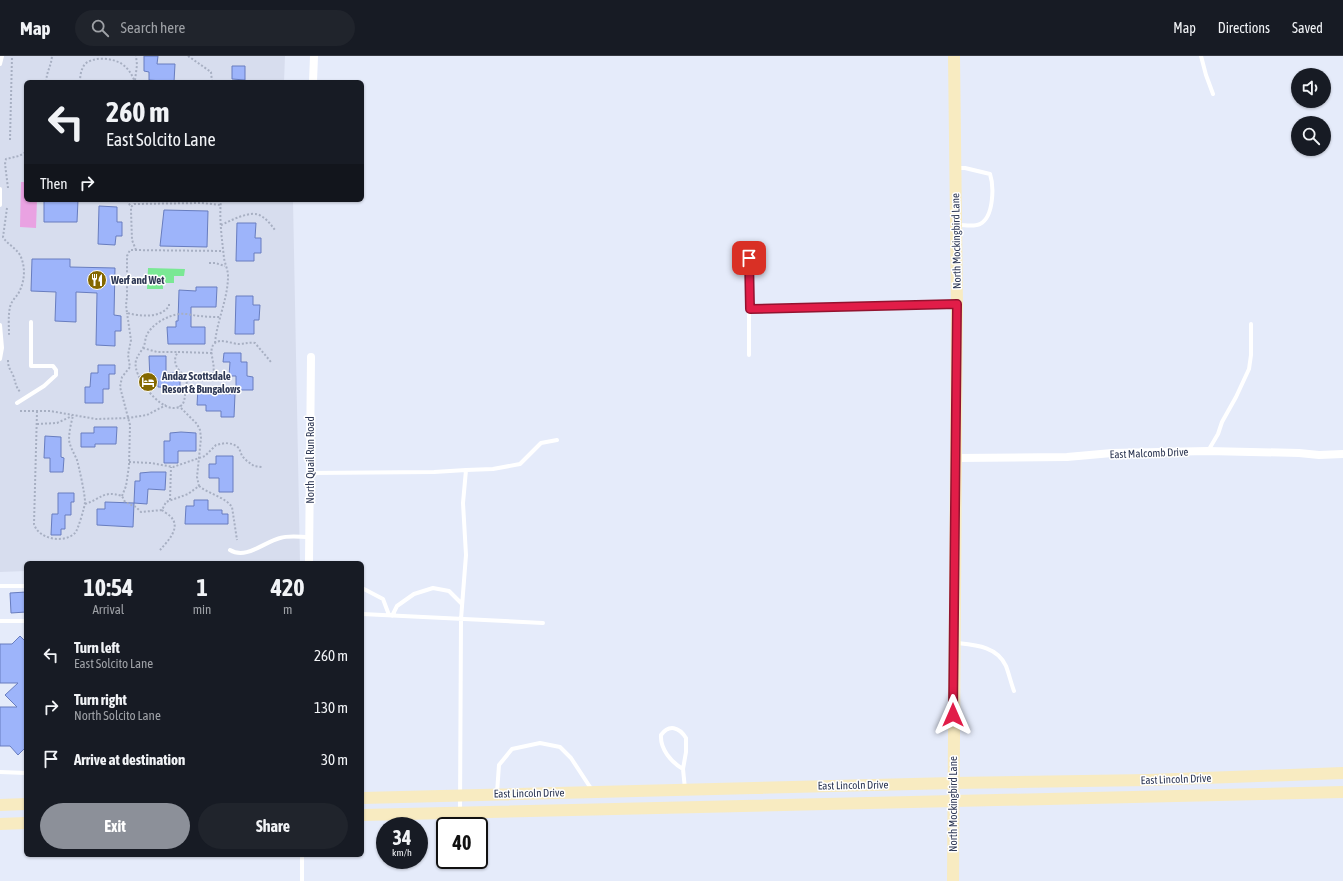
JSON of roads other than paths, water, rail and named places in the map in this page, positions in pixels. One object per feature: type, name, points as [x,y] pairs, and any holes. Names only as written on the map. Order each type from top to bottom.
[{"type":"main road","name":"North Mockingbird Lane","points":[[953,881],[957,304],[954,56]]},
{"type":"main road","name":"East Lincoln Drive","points":[[364,798],[953,783],[1180,779],[1343,773]]},
{"type":"main road","points":[[1180,779],[1180,796]]},
{"type":"main road","points":[[680,808],[683,790]]},
{"type":"main road","name":"East Lincoln Drive","points":[[364,815],[1343,792]]},
{"type":"main road","points":[[0,804],[24,804]]},
{"type":"main road","points":[[0,824],[24,823]]},
{"type":"street","points":[[313,80],[314,56]]},
{"type":"street","points":[[750,309],[957,304]]},
{"type":"street","name":"North Quail Run Road","points":[[309,561],[311,357]]},
{"type":"street","name":"East Malcomb Drive","points":[[956,458],[1067,457],[1112,453],[1208,451],[1343,454]]},
{"type":"lane","points":[[0,64],[2,56]]},
{"type":"lane","points":[[1201,56],[1213,94]]},
{"type":"lane","points":[[955,168],[965,168],[990,174],[992,182],[991,204],[986,220],[979,225],[956,225]]},
{"type":"lane","points":[[0,188],[0,205]]},
{"type":"lane","points":[[749,258],[749,356]]},
{"type":"lane","points":[[17,403],[44,386],[56,375],[56,370],[53,366],[31,366],[31,322]]},
{"type":"lane","points":[[1208,451],[1218,434],[1222,422],[1236,397],[1248,369],[1251,355],[1251,324]]},
{"type":"lane","points":[[0,325],[2,348],[0,359]]},
{"type":"lane","points":[[310,473],[493,470],[520,464],[541,443],[557,440]]},
{"type":"lane","points":[[460,813],[461,620],[466,555],[463,503],[466,470]]},
{"type":"lane","points":[[230,550],[240,553],[251,552],[282,537],[309,537]]},
{"type":"lane","points":[[0,586],[24,586]]},
{"type":"lane","points":[[390,616],[397,606],[414,594],[433,588],[449,591],[462,604]]},
{"type":"lane","points":[[364,589],[383,599],[390,616]]},
{"type":"lane","points":[[364,614],[543,623]]},
{"type":"lane","points":[[0,621],[24,621]]},
{"type":"lane","points":[[954,643],[978,645],[989,649],[998,656],[1006,668],[1014,691]]},
{"type":"lane","points":[[683,769],[673,762],[661,744],[661,734],[668,728],[673,727],[677,729],[686,738],[686,752],[683,769],[683,790]]},
{"type":"lane","points":[[497,794],[499,764],[512,749],[540,743],[560,747],[571,758],[593,792]]},
{"type":"lane","points":[[0,772],[24,773]]},
{"type":"lane","points":[[302,857],[302,881]]},
{"type":"place","name":"Werf and Wet","points":[[97,280]]},
{"type":"place","name":"Andaz Scottsdale Resort & Bungalows","points":[[148,382]]}]
